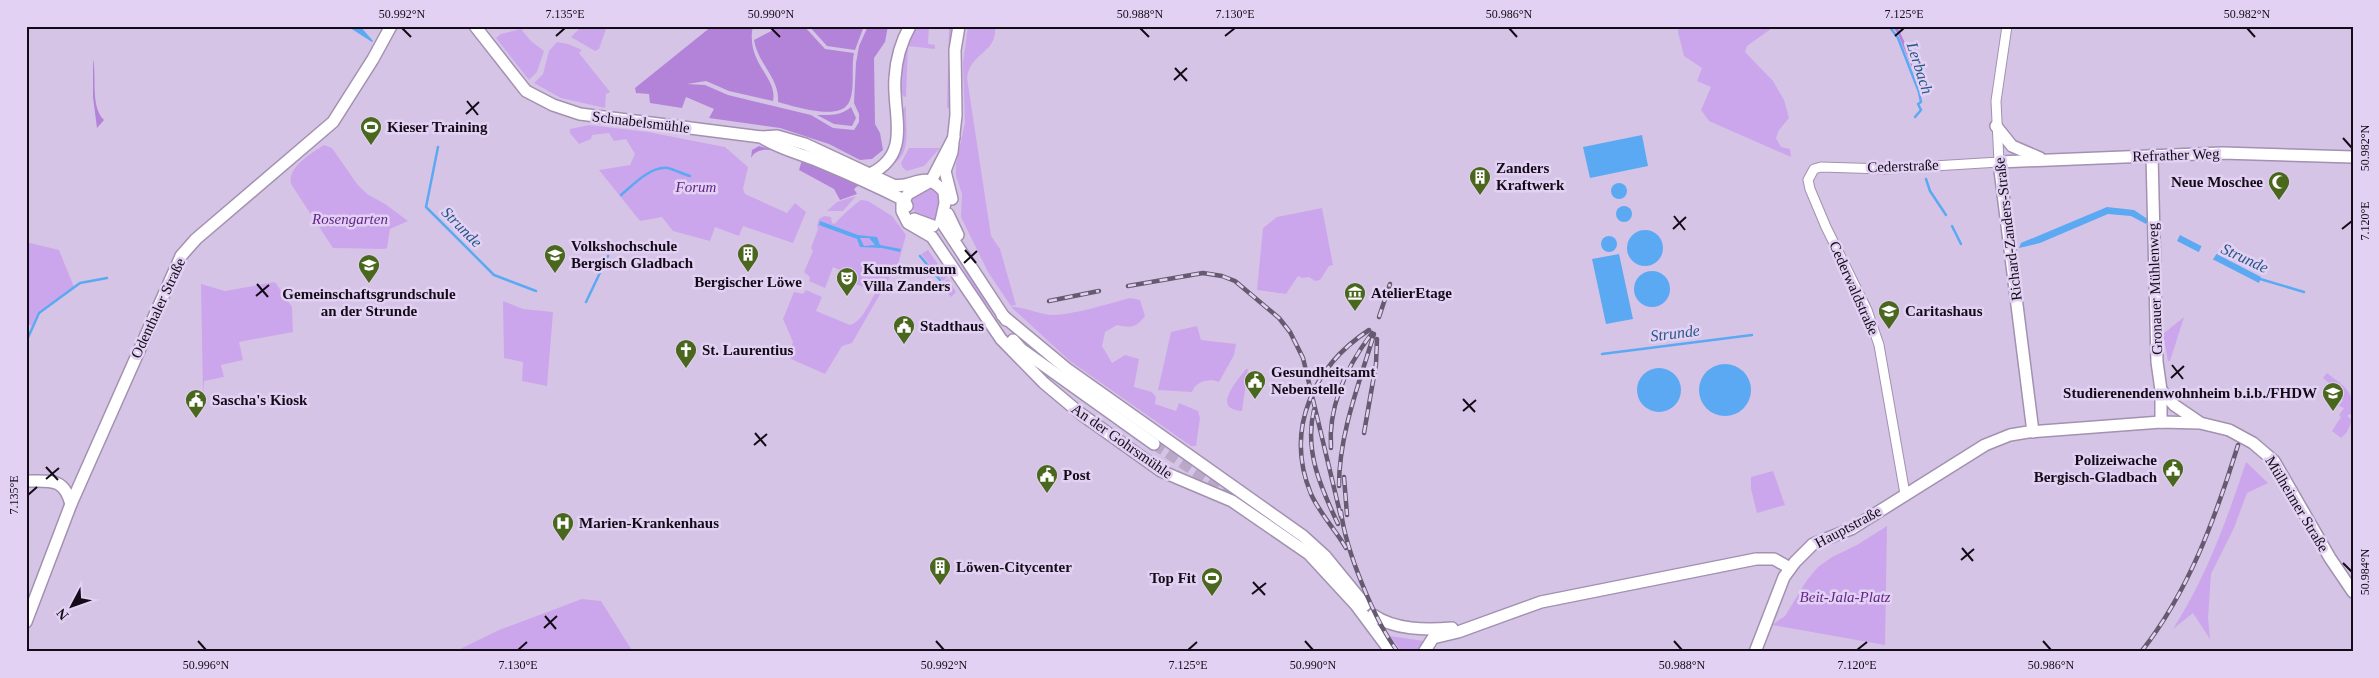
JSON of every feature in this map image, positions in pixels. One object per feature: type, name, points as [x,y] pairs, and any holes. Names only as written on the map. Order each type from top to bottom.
[{"type":"main road","name":"Odenthaler Straße","points":[[26,622],[71,504],[180,256],[201,234],[333,122],[360,81],[391,26]]},
{"type":"main road","name":"Schnabelsmühle","points":[[476,26],[526,91],[544,102],[580,114],[761,137],[777,136],[804,144],[893,185],[904,186],[918,180],[931,181]]},
{"type":"main road","points":[[870,174],[877,171],[892,154],[897,145],[899,133],[895,78],[898,55],[910,26]]},
{"type":"main road","points":[[920,230],[941,220],[952,199],[945,171],[952,152],[954,137],[956,115],[955,50],[959,26]]},
{"type":"main road","points":[[1996,126],[2012,146],[2044,160]]},
{"type":"main road","name":"Schnabelsmühle","points":[[761,137],[774,146],[803,155],[854,177],[871,192],[903,204],[914,219],[941,220]]},
{"type":"main road","points":[[903,204],[910,192],[931,181],[954,137]]},
{"type":"main road","name":"Refrather Weg","points":[[1999,162],[2230,153],[2353,157]]},
{"type":"main road","name":"Gronauer Mühlenweg","points":[[2152,155],[2156,352],[2161,390],[2161,422]]},
{"type":"main road","name":"Richard-Zanders-Straße","points":[[1999,162],[2033,432]]},
{"type":"main road","points":[[931,181],[944,192],[945,203],[941,220],[1002,315],[1038,360]]},
{"type":"main road","name":"Schnabelsmühle","points":[[903,204],[908,223],[920,230]]},
{"type":"main road","name":"An der Gohrsmühle","points":[[941,220],[943,239],[964,282]]},
{"type":"main road","name":"An der Gohrsmühle","points":[[920,230],[932,237],[980,304],[1002,339],[1059,395],[1161,471],[1232,501],[1309,554],[1356,605],[1391,652]]},
{"type":"main road","points":[[980,304],[1022,349],[1154,444]]},
{"type":"main road","name":"An der Gohrsmühle","points":[[1002,315],[1067,370],[1312,544],[1339,572],[1401,652]]},
{"type":"main road","points":[[2161,390],[2174,405],[2200,423]]},
{"type":"main road","name":"Hauptstraße","points":[[1755,652],[1775,596],[1790,568],[1818,540],[1851,529],[1985,445],[2010,435],[2161,422],[2200,423],[2229,430]]},
{"type":"main road","name":"Mülheimer Straße","points":[[2229,430],[2258,446],[2274,461],[2342,580],[2353,592]]},
{"type":"main road","points":[[1196,487],[1201,464]]},
{"type":"main road","points":[[30,481],[52,481],[62,485],[68,492],[71,504]]},
{"type":"main road","points":[[1424,652],[1433,638],[1458,632],[1541,602],[1756,559],[1774,559],[1790,568]]},
{"type":"main road","points":[[1373,614],[1388,622],[1411,628],[1466,628]]},
{"type":"street","name":"Richard-Zanders-Straße","points":[[1999,162],[1996,94],[2007,26]]},
{"type":"street","name":"Cederstraße","points":[[1810,174],[1821,166],[1885,169],[1999,162]]},
{"type":"street","name":"Cederwaldstraße","points":[[1810,174],[1808,180],[1810,190],[1867,310],[1879,345],[1905,494]]},
{"type":"green space","points":[[582,26],[607,26],[599,49],[595,51],[571,37]]},
{"type":"green space","points":[[913,26],[929,26],[928,44],[935,45],[935,49],[908,46],[906,97],[901,92],[903,51]]},
{"type":"green space","points":[[949,26],[955,26],[949,108],[947,108]]},
{"type":"green space","points":[[968,26],[995,26],[995,35],[992,42],[973,63],[967,78],[991,236],[1000,249],[1016,305],[1011,306],[988,272],[961,217],[962,194],[956,176],[956,164],[965,123],[963,63]]},
{"type":"green space","points":[[1679,26],[1775,26],[1747,46],[1745,52],[1773,81],[1784,100],[1789,118],[1779,130],[1776,138],[1781,147],[1790,149],[1791,157],[1709,121],[1701,110],[1711,87],[1697,81],[1702,68],[1684,56],[1678,32]]},
{"type":"green space","points":[[521,29],[531,41],[544,51],[537,72],[529,80],[496,38],[501,34]]},
{"type":"green space","points":[[557,42],[582,50],[579,53],[610,92],[606,94],[605,108],[561,98],[534,83],[543,74],[549,51]]},
{"type":"green space","points":[[906,106],[907,131],[905,147],[898,160],[891,165],[901,111]]},
{"type":"green space","name":"Forum","points":[[589,125],[648,132],[725,147],[748,167],[743,189],[745,194],[787,213],[795,203],[806,212],[793,243],[743,226],[739,236],[715,227],[710,241],[673,231],[662,217],[640,221],[599,170],[630,165],[635,154],[626,139],[614,141],[609,133],[592,135],[591,139],[579,144],[570,133],[570,129]]},
{"type":"green space","name":"Rosengarten","points":[[324,145],[332,148],[357,184],[367,194],[385,204],[408,221],[390,229],[387,248],[333,248],[291,184],[293,172],[297,166],[307,156]]},
{"type":"green space","points":[[909,148],[940,148],[924,166],[907,171],[901,163]]},
{"type":"green space","points":[[932,187],[941,196],[936,218],[933,221],[915,214],[910,199]]},
{"type":"green space","points":[[856,196],[843,211],[827,211],[837,202]]},
{"type":"green space","points":[[861,200],[868,201],[892,216],[906,235],[899,261],[852,343],[842,346],[825,374],[791,359],[789,354],[793,342],[783,319],[794,292],[803,294],[806,290],[822,297],[816,311],[850,325],[865,312],[876,292],[843,279],[845,272],[833,267],[825,288],[809,281],[810,277],[804,272],[813,251],[811,248],[818,229],[819,219],[824,216],[831,217],[832,223],[835,224]]},
{"type":"green space","points":[[1322,208],[1333,265],[1329,266],[1320,280],[1315,281],[1309,277],[1302,278],[1298,276],[1286,294],[1257,290],[1263,228],[1277,217]]},
{"type":"green space","points":[[951,241],[974,282],[1004,328],[975,289],[948,243]]},
{"type":"green space","points":[[26,242],[59,250],[74,287],[38,312],[31,327],[26,317]]},
{"type":"green space","points":[[928,250],[947,277],[943,281],[921,254]]},
{"type":"green space","points":[[948,279],[956,292],[951,297],[941,284]]},
{"type":"green space","points":[[275,282],[292,307],[293,332],[239,342],[243,360],[221,365],[224,377],[204,381],[203,396],[201,284],[225,291]]},
{"type":"green space","points":[[1130,298],[1140,300],[1145,316],[1139,323],[1133,326],[1117,325],[1105,332],[1102,346],[1112,363],[1125,355],[1139,359],[1134,387],[1152,392],[1156,397],[1155,404],[1176,411],[1179,403],[1198,411],[1200,418],[1196,446],[1191,446],[1070,361],[1011,307],[1053,315],[1070,313]]},
{"type":"green space","points":[[503,301],[523,309],[553,312],[547,386],[522,381],[523,362],[504,358]]},
{"type":"green space","points":[[2184,317],[2170,361],[2168,361],[2163,334]]},
{"type":"green space","points":[[1197,326],[1201,340],[1236,344],[1234,355],[1219,382],[1203,381],[1196,385],[1192,392],[1158,390],[1171,332]]},
{"type":"green space","points":[[1246,369],[1248,369],[1242,411],[1233,409],[1228,405],[1227,400],[1233,387]]},
{"type":"green space","points":[[2327,373],[2344,386],[2352,400],[2353,415],[2347,416],[2352,420],[2347,432],[2341,438],[2332,431],[2341,417],[2339,415],[2344,408],[2339,406],[2343,400],[2334,393],[2336,389],[2323,378]]},
{"type":"green space","points":[[2246,462],[2268,483],[2247,493],[2234,528],[2211,574],[2208,618],[2210,639],[2193,613],[2173,629],[2206,569]]},
{"type":"green space","points":[[1773,471],[1785,505],[1757,513],[1751,489],[1751,477]]},
{"type":"green space","name":"Beit-Jala-Platz","points":[[1887,526],[1885,645],[1772,625],[1785,616],[1807,580],[1818,567]]},
{"type":"green space","points":[[582,599],[601,601],[633,652],[454,652],[499,630]]},
{"type":"green space","points":[[1390,636],[1424,641],[1420,652],[1402,652]]},
{"type":"shaded area","points":[[712,26],[753,26],[753,50],[771,84],[773,101],[729,91],[706,81],[687,84],[705,85],[728,95],[811,115],[833,128],[854,130],[859,122],[859,114],[854,103],[856,63],[859,46],[868,26],[888,26],[885,42],[874,58],[875,124],[880,133],[883,150],[872,159],[860,160],[829,144],[780,128],[709,118],[714,109],[686,97],[682,108],[650,103],[649,94],[636,93],[635,88]]},
{"type":"shaded area","points":[[781,26],[804,26],[825,49],[854,53],[853,83],[850,100],[846,107],[838,111],[828,112],[778,102],[776,86],[756,49],[754,40]]},
{"type":"shaded area","points":[[809,26],[864,26],[855,50],[827,46]]},
{"type":"shaded area","points":[[1892,26],[1897,26],[1920,76],[1915,75],[1898,34]]},
{"type":"shaded area","points":[[93,59],[95,100],[104,120],[97,128],[93,97]]},
{"type":"shaded area","points":[[851,107],[856,118],[852,126],[834,124],[817,115],[831,115]]},
{"type":"shaded area","points":[[759,146],[788,154],[851,180],[859,185],[854,189],[857,194],[840,200],[834,189],[799,170],[802,160],[782,153],[761,150],[751,158],[752,150]]},
{"type":"water","points":[[347,26],[360,26],[373,41],[372,42]]},
{"type":"water","points":[[1642,135],[1648,166],[1590,178],[1583,147]]},
{"type":"water","points":[[1619,183],[1627,191],[1619,199],[1611,191]]},
{"type":"water","points":[[1624,206],[1632,214],[1624,222],[1616,214]]},
{"type":"water","points":[[2107,207],[2134,210],[2149,220],[2146,224],[2131,216],[2108,214],[2040,243],[2019,248],[2021,243]]},
{"type":"water","points":[[820,221],[858,235],[877,237],[880,245],[901,249],[900,252],[882,248],[860,247],[857,239],[819,225]],"holes":[[[860,238],[869,238],[875,245],[864,246]]]},
{"type":"water","points":[[1645,230],[1652,231],[1658,235],[1662,241],[1662,255],[1658,261],[1652,265],[1645,266],[1638,265],[1632,261],[1628,255],[1627,248],[1628,241],[1632,235],[1638,231]]},
{"type":"water","points":[[2180,235],[2261,277],[2259,283],[2177,241]]},
{"type":"water","points":[[1609,236],[1617,244],[1609,252],[1601,244]]},
{"type":"water","points":[[1619,254],[1633,319],[1606,324],[1592,259]]},
{"type":"water","points":[[1652,271],[1659,272],[1665,276],[1669,282],[1669,296],[1665,302],[1659,306],[1652,307],[1645,306],[1639,302],[1635,296],[1634,289],[1635,282],[1639,276],[1645,272]]},
{"type":"water","points":[[1720,364],[1730,364],[1744,371],[1751,385],[1751,395],[1744,409],[1730,416],[1720,416],[1710,412],[1703,405],[1699,395],[1699,385],[1703,375],[1710,368]]},
{"type":"water","points":[[1655,368],[1663,368],[1675,374],[1681,390],[1675,406],[1663,412],[1655,412],[1643,406],[1637,394],[1637,386],[1643,374]]},
{"type":"pier","points":[[2202,245],[2217,253],[2212,261],[2198,254]]},
{"type":"waterway","name":"Lerbach","points":[[1889,26],[1898,38],[1919,92],[1921,102],[1918,104],[1921,110],[1915,117]]},
{"type":"waterway","name":"Strunde","points":[[438,147],[426,207],[494,275],[536,291]]},
{"type":"waterway","name":"Strunde","points":[[621,195],[642,177],[661,168],[668,168],[690,176]]},
{"type":"waterway","name":"Lerbach","points":[[1926,179],[1930,191],[1946,215]]},
{"type":"waterway","name":"Lerbach","points":[[1952,226],[1961,244]]},
{"type":"waterway","name":"Strunde","points":[[586,302],[608,256]]},
{"type":"waterway","name":"Strunde","points":[[920,256],[940,280]]},
{"type":"waterway","points":[[26,342],[39,313],[80,283],[107,278]]},
{"type":"waterway","name":"Strunde","points":[[2257,278],[2304,292]]},
{"type":"waterway","name":"Strunde","points":[[1602,354],[1752,335]]},
{"type":"tunnel","points":[[1154,444],[1238,500]]},
{"type":"railway","points":[[1128,286],[1203,273],[1222,276],[1235,281],[1279,318],[1290,332],[1303,358],[1341,517]]},
{"type":"railway","points":[[1379,317],[1390,284]]},
{"type":"railway","points":[[1049,301],[1099,291]]},
{"type":"railway","points":[[1346,548],[1311,494],[1303,470],[1301,446],[1303,423],[1309,401],[1319,381],[1333,362],[1369,330]]},
{"type":"railway","points":[[1331,448],[1331,432],[1336,401],[1347,373],[1372,333]]},
{"type":"railway","points":[[1339,486],[1342,447],[1346,428],[1374,334]]},
{"type":"railway","points":[[1364,433],[1376,364],[1377,339]]},
{"type":"railway","points":[[1314,410],[1311,425],[1313,455],[1320,483],[1338,524]]},
{"type":"railway","points":[[2141,652],[2158,629],[2187,579],[2210,527],[2238,445]]},
{"type":"railway","points":[[1344,477],[1347,515]]},
{"type":"railway","points":[[1341,511],[1348,545],[1362,584],[1380,623],[1398,652]]},
{"type":"place","name":"Kieser Training","points":[[371,146]]},
{"type":"place","name":"Zanders Kraftwerk","points":[[1480,196]]},
{"type":"place","name":"Neue Moschee","points":[[2279,201]]},
{"type":"place","name":"Bergischer Löwe","points":[[748,273]]},
{"type":"place","name":"Volkshochschule Bergisch Gladbach","points":[[555,274]]},
{"type":"place","name":"Gemeinschaftsgrundschule an der Strunde","points":[[369,284]]},
{"type":"place","name":"Kunstmuseum Villa Zanders","points":[[847,297]]},
{"type":"place","name":"AtelierEtage","points":[[1355,312]]},
{"type":"place","name":"Caritashaus","points":[[1889,330]]},
{"type":"place","name":"Stadthaus","points":[[904,345]]},
{"type":"place","name":"St. Laurentius","points":[[686,369]]},
{"type":"place","name":"Gesundheitsamt Nebenstelle","points":[[1255,400]]},
{"type":"place","name":"Studierenendenwohnheim b.i.b./FHDW","points":[[2333,412]]},
{"type":"place","name":"Sascha's Kiosk","points":[[196,419]]},
{"type":"place","name":"Polizeiwache Bergisch-Gladbach","points":[[2173,488]]},
{"type":"place","name":"Post","points":[[1047,494]]},
{"type":"place","name":"Marien-Krankenhaus","points":[[563,542]]},
{"type":"place","name":"Löwen-Citycenter","points":[[940,586]]},
{"type":"place","name":"Top Fit","points":[[1212,597]]}]
